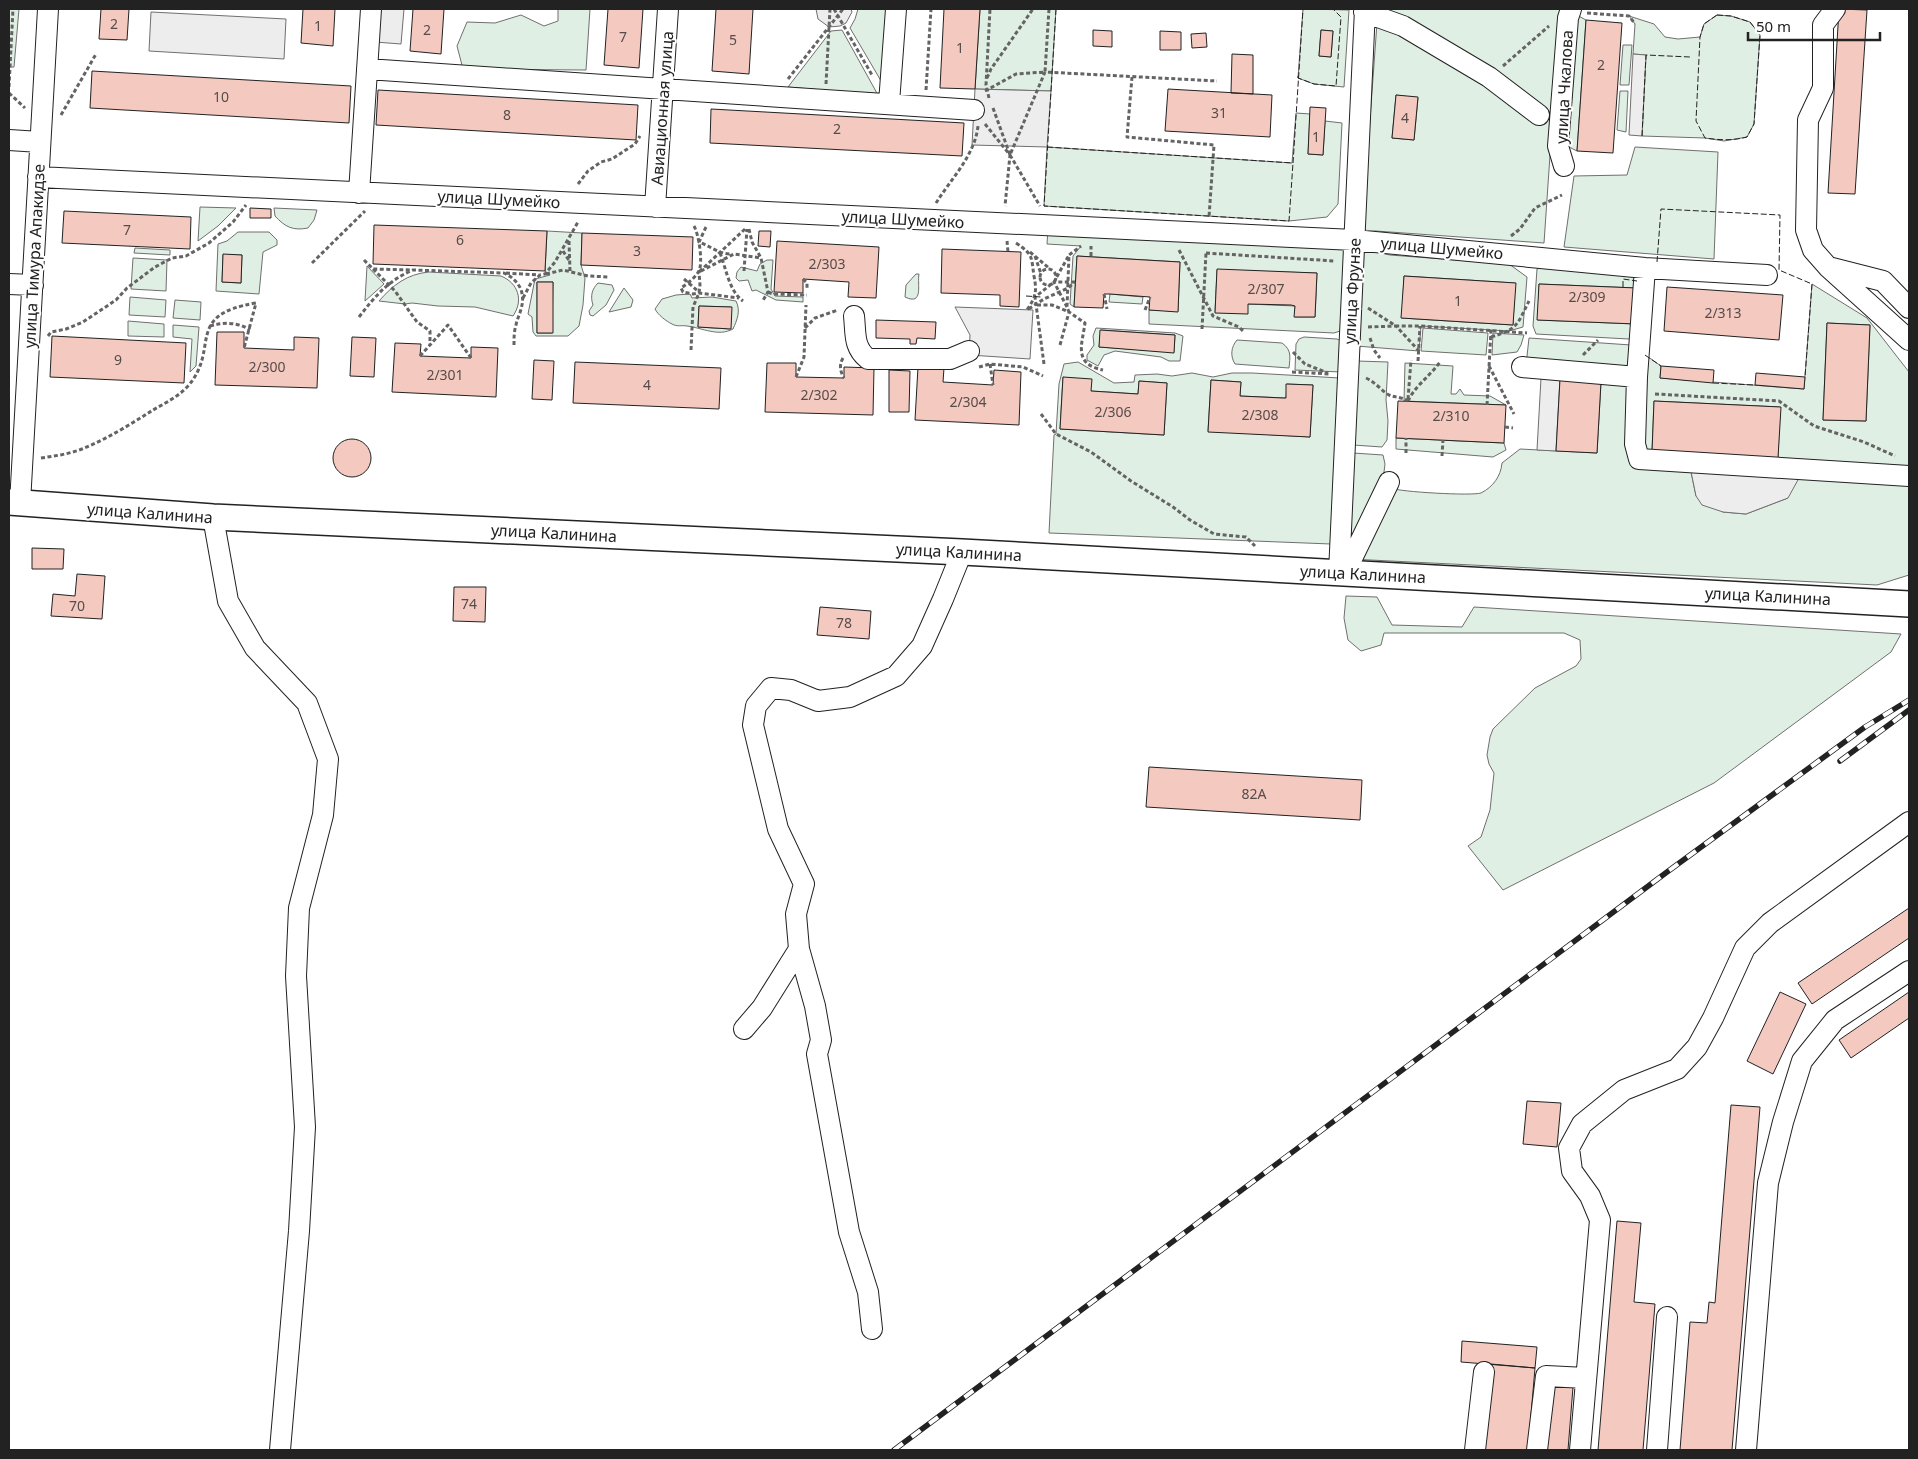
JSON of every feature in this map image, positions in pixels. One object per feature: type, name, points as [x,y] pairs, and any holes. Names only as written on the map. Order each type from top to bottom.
[{"type":"main road","name":"улица Калинина","points":[[14,502],[213,518],[962,552],[1907,602]]},
{"type":"street","name":"улица Тимура Апакидзе","points":[[14,502],[22,471],[48,9]]},
{"type":"street","points":[[363,201],[371,9]]},
{"type":"street","name":"Авиационная улица","points":[[655,207],[668,9]]},
{"type":"street","points":[[889,104],[896,9]]},
{"type":"street","points":[[1835,9],[1823,25],[1823,88],[1808,120],[1806,230],[1813,250],[1828,267],[1909,340]]},
{"type":"street","points":[[1365,10],[1402,26],[1489,78],[1539,115]]},
{"type":"street","name":"улица Фрунзе","points":[[1342,573],[1348,375],[1362,325],[1352,281],[1365,10]]},
{"type":"street","name":"улица Чкалова","points":[[1564,166],[1558,146],[1568,18],[1577,10]]},
{"type":"street","points":[[367,69],[974,110]]},
{"type":"street","points":[[9,140],[40,142]]},
{"type":"street","name":"улица Шумейко","points":[[38,177],[257,188],[363,201],[561,202],[1354,240],[1645,268],[1767,276]]},
{"type":"street","points":[[1828,267],[1883,281],[1909,308]]},
{"type":"street","points":[[1645,268],[1635,444],[1639,458],[1905,467]]},
{"type":"street","points":[[9,284],[33,285]]},
{"type":"street","points":[[848,312],[860,352],[868,359],[950,359],[969,351]]},
{"type":"street","points":[[1522,367],[1637,385]]},
{"type":"street","points":[[1342,573],[1389,482]]},
{"type":"street","points":[[213,518],[228,601],[256,648],[307,703],[328,759],[323,815],[299,908],[296,976],[305,1127],[299,1231],[280,1450]]},
{"type":"street","points":[[872,1329],[868,1292],[849,1232],[817,1054],[821,1040],[815,1006],[798,949],[796,914],[804,884],[778,829],[753,725],[756,706],[771,688],[791,690],[818,701],[850,697],[896,676],[922,646],[962,552]]},
{"type":"street","points":[[1580,1450],[1600,1220],[1590,1196],[1572,1171],[1569,1148],[1582,1124],[1624,1090],[1677,1069],[1697,1047],[1713,1018],[1745,948],[1770,923],[1909,822]]},
{"type":"street","points":[[744,1029],[762,1008],[798,949]]},
{"type":"street","points":[[1746,1450],[1768,1183],[1783,1122],[1802,1061],[1835,1020],[1909,971]]},
{"type":"street","points":[[1657,1450],[1667,1316]]},
{"type":"street","points":[[1475,1450],[1484,1372]]},
{"type":"street","points":[[1537,1450],[1546,1376],[1586,1378]]},
{"type":"path","points":[[9,87],[14,9]]},
{"type":"path","points":[[832,9],[838,15],[889,104]]},
{"type":"path","points":[[825,99],[829,27],[832,9]]},
{"type":"path","points":[[774,96],[843,9]]},
{"type":"path","points":[[925,106],[931,9]]},
{"type":"path","points":[[990,9],[986,89],[1010,155],[1041,208],[1050,215],[1054,226]]},
{"type":"path","points":[[986,81],[990,69],[1033,9]]},
{"type":"path","points":[[1010,155],[1045,72],[1048,9]]},
{"type":"path","points":[[1577,10],[1588,13],[1629,16],[1635,24]]},
{"type":"path","points":[[1489,78],[1554,21]]},
{"type":"path","points":[[59,120],[96,54]]},
{"type":"path","points":[[924,220],[942,191],[957,174],[976,138],[978,123],[974,110],[986,89],[1016,74],[1045,72],[1217,81]]},
{"type":"path","points":[[1132,77],[1127,137],[1214,145],[1202,329]]},
{"type":"path","points":[[561,202],[588,171],[601,162],[612,159],[635,144],[644,129]]},
{"type":"path","points":[[83,322],[116,300],[127,288],[155,267],[172,258],[186,256],[209,243],[233,222],[257,188]]},
{"type":"path","points":[[1490,253],[1520,229],[1534,208],[1562,195]]},
{"type":"path","points":[[312,263],[363,201]]},
{"type":"path","points":[[545,274],[563,250],[580,218]]},
{"type":"path","points":[[692,224],[697,231],[699,242],[698,272],[700,285],[693,307],[690,348],[692,350]]},
{"type":"path","points":[[699,242],[708,224]]},
{"type":"path","points":[[743,301],[738,298],[683,292],[681,288],[747,226]]},
{"type":"path","points":[[744,271],[747,226]]},
{"type":"path","points":[[747,226],[752,242],[761,258],[768,292],[762,302]]},
{"type":"path","points":[[569,239],[570,271]]},
{"type":"path","points":[[699,242],[713,247],[720,252],[761,258]]},
{"type":"path","points":[[1044,364],[1035,297],[1054,282],[1069,255],[1082,246]]},
{"type":"path","points":[[1091,246],[1091,256]]},
{"type":"path","points":[[563,250],[570,263]]},
{"type":"path","points":[[1027,250],[1052,270],[1056,277],[1054,282],[1069,312],[1060,345]]},
{"type":"path","points":[[720,252],[732,288],[738,298]]},
{"type":"path","points":[[1180,252],[1213,316],[1239,327],[1244,332]]},
{"type":"path","points":[[698,272],[734,254]]},
{"type":"path","points":[[1067,307],[1069,255]]},
{"type":"path","points":[[1035,256],[1043,282],[1050,284],[1054,282],[1076,282]]},
{"type":"path","points":[[364,260],[395,291],[417,322],[430,331],[430,346]]},
{"type":"path","points":[[373,269],[540,275],[563,270],[588,276],[609,277]]},
{"type":"path","points":[[1041,275],[1046,269],[1052,270],[1059,273],[1068,282]]},
{"type":"path","points":[[359,316],[388,284],[401,275],[413,270]]},
{"type":"path","points":[[504,273],[513,277],[518,282],[522,298],[522,307],[516,324],[514,345]]},
{"type":"path","points":[[522,298],[531,283],[540,275]]},
{"type":"path","points":[[684,279],[699,293]]},
{"type":"path","points":[[804,279],[807,283],[807,288]]},
{"type":"path","points":[[1352,281],[1368,308],[1396,326],[1419,351]]},
{"type":"path","points":[[768,292],[773,294],[806,295]]},
{"type":"path","points":[[1104,294],[1107,309]]},
{"type":"path","points":[[1145,310],[1150,297]]},
{"type":"path","points":[[1490,337],[1509,331],[1517,325],[1529,301]]},
{"type":"path","points":[[22,471],[36,459],[80,449],[94,443],[141,419],[178,396],[191,383],[201,367],[205,338],[210,326],[226,310],[256,303],[244,348]]},
{"type":"path","points":[[796,377],[804,358],[806,304]]},
{"type":"path","points":[[1037,305],[1052,305],[1069,312],[1085,323],[1081,355],[1084,360],[1096,369],[1103,370]]},
{"type":"path","points":[[1368,308],[1368,314]]},
{"type":"path","points":[[805,329],[815,318],[848,312]]},
{"type":"path","points":[[210,326],[242,325],[250,330]]},
{"type":"path","points":[[420,356],[448,325],[471,358]]},
{"type":"path","points":[[1362,325],[1527,332]]},
{"type":"path","points":[[1362,325],[1380,358]]},
{"type":"path","points":[[1418,361],[1420,326]]},
{"type":"path","points":[[1487,405],[1491,330]]},
{"type":"path","points":[[1292,372],[1331,374],[1305,364],[1293,352]]},
{"type":"path","points":[[844,357],[841,363],[841,372],[844,378]]},
{"type":"path","points":[[950,359],[980,367],[990,364],[1023,367],[1043,376]]},
{"type":"path","points":[[1408,401],[1411,360]]},
{"type":"path","points":[[1408,401],[1412,392],[1432,374],[1440,362]]},
{"type":"path","points":[[990,364],[993,385]]},
{"type":"path","points":[[1488,365],[1514,414]]},
{"type":"path","points":[[1348,375],[1368,379],[1388,394],[1400,396],[1408,401]]},
{"type":"path","points":[[1637,385],[1779,401],[1814,426],[1864,442],[1905,467]]},
{"type":"path","points":[[1041,414],[1056,434],[1091,452],[1131,481],[1173,506],[1190,520],[1214,534],[1246,537],[1252,545],[1257,547]]},
{"type":"path","points":[[1505,427],[1513,428]]},
{"type":"path","points":[[1406,438],[1406,453]]},
{"type":"path","points":[[1442,456],[1443,440]]},
{"type":"green space","points":[[9,9],[19,9],[14,67],[9,67]]},
{"type":"green space","points":[[558,9],[590,9],[586,70],[463,69],[457,46],[467,22],[495,23],[521,15],[544,26],[558,21]]},
{"type":"green space","points":[[858,9],[890,9],[884,86],[850,28]]},
{"type":"green space","points":[[980,9],[1056,9],[1051,91],[975,89]]},
{"type":"green space","points":[[1303,9],[1349,10],[1344,87],[1314,84],[1298,78]],"holes":[[[1321,30],[1333,31],[1331,57],[1319,56]]]},
{"type":"green space","points":[[1378,9],[1560,9],[1544,243],[1362,230]],"holes":[[[1396,95],[1418,98],[1414,140],[1392,138]]]},
{"type":"green space","points":[[1573,13],[1586,20],[1577,151],[1561,143]]},
{"type":"green space","points":[[1717,15],[1731,16],[1750,22],[1760,35],[1754,124],[1747,137],[1724,141],[1705,138],[1642,136],[1646,55],[1633,54],[1635,24],[1629,16],[1654,24],[1665,37],[1678,39],[1700,37],[1704,24]]},
{"type":"green space","points":[[842,30],[878,95],[788,87],[831,31]]},
{"type":"green space","points":[[1623,45],[1632,45],[1629,85],[1620,85]]},
{"type":"green space","points":[[1620,91],[1628,91],[1626,132],[1617,130]]},
{"type":"green space","points":[[1296,113],[1310,114],[1308,154],[1323,155],[1325,121],[1342,123],[1338,204],[1327,217],[1289,221],[1044,206],[1047,147],[1292,163]]},
{"type":"green space","points":[[1635,147],[1718,152],[1714,259],[1564,247],[1574,176],[1627,175]]},
{"type":"green space","points":[[200,207],[236,208],[218,226],[198,241]]},
{"type":"green space","points":[[274,208],[317,210],[314,220],[308,228],[298,229],[290,227],[279,220],[275,216]]},
{"type":"green space","points":[[1048,228],[1340,242],[1346,250],[1343,324],[1340,331],[1334,333],[1149,324],[1149,310],[1178,311],[1180,262],[1077,256],[1074,307],[1070,304],[1073,256],[1081,246],[1047,244]],"holes":[[[1217,270],[1317,273],[1315,317],[1295,317],[1295,306],[1248,304],[1215,312]]]},
{"type":"green space","points":[[547,231],[582,233],[581,265],[585,278],[583,305],[579,326],[568,336],[536,336],[533,332],[532,317],[528,314],[535,279],[550,275],[545,271]],"holes":[[[537,282],[553,282],[552,333],[537,333]]]},
{"type":"green space","points":[[238,232],[269,232],[277,240],[277,245],[263,252],[259,294],[216,291],[218,244],[227,241]],"holes":[[[223,255],[242,255],[241,283],[222,282]]]},
{"type":"green space","points":[[135,248],[170,250],[170,255],[134,253]]},
{"type":"green space","points":[[1363,249],[1390,255],[1509,264],[1527,277],[1523,327],[1509,331],[1421,326],[1419,351],[1356,346]],"holes":[[[1404,276],[1515,283],[1513,325],[1402,318]]]},
{"type":"green space","points":[[133,258],[167,260],[166,291],[131,289]]},
{"type":"green space","points":[[767,260],[773,260],[771,289],[775,296],[803,297],[803,302],[776,300],[756,290],[752,291],[748,280],[739,281],[736,278],[737,272],[741,267],[757,271],[760,264]]},
{"type":"green space","points":[[1554,264],[1636,271],[1637,288],[1539,284],[1538,320],[1635,324],[1637,289],[1639,330],[1629,339],[1536,334],[1533,326],[1537,269]]},
{"type":"green space","points":[[367,266],[384,284],[365,301]]},
{"type":"green space","points":[[429,272],[501,276],[512,283],[515,288],[519,298],[516,310],[513,316],[475,307],[379,301],[401,281],[414,275]]},
{"type":"green space","points":[[916,274],[919,274],[917,296],[915,299],[905,297],[906,285]]},
{"type":"green space","points":[[598,283],[612,285],[614,290],[606,305],[593,316],[590,315],[589,311],[593,305],[592,293]]},
{"type":"green space","points":[[1812,284],[1867,318],[1909,372],[1909,575],[1877,585],[1350,559],[1353,453],[1383,455],[1385,464],[1383,480],[1391,488],[1407,491],[1475,494],[1481,493],[1496,481],[1502,463],[1520,449],[1597,453],[1601,382],[1642,384],[1644,354],[1661,366],[1660,378],[1804,389]],"holes":[[[1827,323],[1870,325],[1866,421],[1823,420]],[[1654,401],[1780,407],[1778,458],[1652,451]],[[1689,462],[1788,498],[1746,514],[1723,512],[1696,496]]]},
{"type":"green space","points":[[624,288],[633,300],[631,307],[609,312]]},
{"type":"green space","points":[[690,294],[692,298],[712,297],[736,301],[738,312],[733,329],[716,332],[670,323],[660,316],[655,309],[662,299]],"holes":[[[699,306],[731,307],[730,329],[698,327]]]},
{"type":"green space","points":[[1110,294],[1143,297],[1142,304],[1109,302]]},
{"type":"green space","points":[[130,297],[166,300],[165,317],[129,315]]},
{"type":"green space","points":[[175,300],[201,302],[200,320],[173,318]]},
{"type":"green space","points":[[128,321],[164,324],[164,337],[128,336]]},
{"type":"green space","points":[[173,325],[199,327],[196,366],[190,372],[192,339],[173,337]]},
{"type":"green space","points":[[1096,328],[1175,333],[1183,336],[1180,361],[1169,361],[1161,357],[1115,351],[1104,355],[1098,366],[1087,360],[1087,355],[1094,345],[1093,336]],"holes":[[[1101,330],[1175,335],[1174,352],[1099,347]]]},
{"type":"green space","points":[[1423,328],[1488,333],[1486,355],[1421,351]]},
{"type":"green space","points":[[1493,333],[1524,335],[1517,352],[1492,355]]},
{"type":"green space","points":[[1304,337],[1337,339],[1341,341],[1341,372],[1295,370],[1296,344],[1299,339]]},
{"type":"green space","points":[[1529,338],[1631,345],[1635,372],[1526,365]]},
{"type":"green space","points":[[1237,340],[1282,343],[1289,351],[1289,368],[1235,364],[1232,352]]},
{"type":"green space","points":[[1357,361],[1388,362],[1386,400],[1387,440],[1382,447],[1353,445]]},
{"type":"green space","points":[[1078,362],[1114,383],[1134,382],[1135,375],[1157,374],[1172,376],[1192,373],[1213,377],[1232,373],[1252,373],[1340,378],[1331,544],[1049,533],[1054,435],[1056,434],[1059,384],[1064,364]],"holes":[[[1063,377],[1091,391],[1138,394],[1139,381],[1167,383],[1164,435],[1060,429]],[[1211,380],[1241,382],[1240,396],[1286,398],[1287,384],[1313,385],[1310,437],[1208,431]]]},
{"type":"green space","points":[[1405,363],[1453,366],[1451,394],[1456,394],[1460,389],[1464,395],[1490,396],[1506,405],[1404,401]]},
{"type":"green space","points":[[1396,438],[1504,443],[1506,450],[1493,457],[1396,449]]},
{"type":"green space","points":[[1346,596],[1377,597],[1392,625],[1462,627],[1474,607],[1901,634],[1891,652],[1714,783],[1503,890],[1468,846],[1481,837],[1490,810],[1494,773],[1487,755],[1490,737],[1493,729],[1535,688],[1576,666],[1581,659],[1580,640],[1564,633],[1384,633],[1381,645],[1361,651],[1348,640],[1344,618]]},
{"type":"shaded area","points":[[377,9],[404,9],[401,44],[375,42]]},
{"type":"shaded area","points":[[816,9],[851,9],[852,12],[846,23],[840,26],[829,27],[818,19]]},
{"type":"shaded area","points":[[151,12],[286,19],[284,59],[149,51]]},
{"type":"shaded area","points":[[1633,54],[1646,55],[1642,136],[1629,135]]},
{"type":"shaded area","points":[[975,89],[1051,91],[1047,147],[972,145]]},
{"type":"shaded area","points":[[955,307],[1033,310],[1030,359],[969,355],[970,335]]},
{"type":"shaded area","points":[[1541,378],[1560,379],[1556,451],[1537,450]]},
{"type":"shaded area","points":[[1689,462],[1804,469],[1788,498],[1746,514],[1723,512],[1702,505],[1696,496]]},
{"type":"building","points":[[101,9],[129,9],[127,40],[99,39]]},
{"type":"building","points":[[303,9],[335,9],[333,46],[301,43]]},
{"type":"building","points":[[413,9],[444,9],[441,54],[410,51]]},
{"type":"building","points":[[608,9],[643,9],[639,68],[604,65]]},
{"type":"building","points":[[716,9],[753,9],[749,74],[712,71]]},
{"type":"building","points":[[944,9],[980,9],[975,89],[940,88]]},
{"type":"building","points":[[1839,9],[1867,10],[1855,194],[1828,193]]},
{"type":"building","points":[[1586,20],[1622,23],[1613,153],[1577,151]]},
{"type":"building","points":[[1093,30],[1112,31],[1112,47],[1093,46]]},
{"type":"building","points":[[1321,30],[1333,31],[1331,57],[1319,56]]},
{"type":"building","points":[[1160,31],[1181,32],[1181,50],[1160,50]]},
{"type":"building","points":[[1206,33],[1207,47],[1192,48],[1191,34]]},
{"type":"building","points":[[1232,54],[1253,55],[1253,94],[1231,93]]},
{"type":"building","points":[[92,71],[351,86],[349,123],[90,108]]},
{"type":"building","points":[[1168,89],[1272,95],[1270,137],[1165,131]]},
{"type":"building","points":[[378,90],[638,105],[636,140],[376,125]]},
{"type":"building","points":[[1396,95],[1418,97],[1414,140],[1392,138]]},
{"type":"building","points":[[1310,107],[1326,108],[1323,155],[1308,154]]},
{"type":"building","points":[[711,109],[964,123],[962,156],[710,143]]},
{"type":"building","points":[[250,208],[271,209],[271,218],[250,218]]},
{"type":"building","points":[[64,211],[191,217],[190,249],[62,243]]},
{"type":"building","points":[[374,225],[547,231],[545,271],[373,264]]},
{"type":"building","points":[[759,231],[771,231],[770,247],[758,246]]},
{"type":"building","points":[[582,233],[693,237],[692,270],[581,265]]},
{"type":"building","points":[[777,241],[879,247],[876,298],[848,297],[849,282],[803,279],[803,293],[774,292]]},
{"type":"building","points":[[942,249],[1021,252],[1019,307],[1000,306],[1000,295],[941,293]]},
{"type":"building","points":[[223,254],[242,255],[241,283],[222,282]]},
{"type":"building","points":[[1077,256],[1180,262],[1178,312],[1149,310],[1150,297],[1110,294],[1104,294],[1103,308],[1074,307]]},
{"type":"building","points":[[1217,269],[1317,273],[1315,317],[1294,317],[1295,306],[1291,305],[1248,304],[1248,314],[1215,313]]},
{"type":"building","points":[[1404,276],[1516,283],[1513,325],[1401,318]]},
{"type":"building","points":[[537,282],[553,282],[553,333],[537,333]]},
{"type":"building","points":[[1539,284],[1637,288],[1636,324],[1537,320]]},
{"type":"building","points":[[1667,287],[1783,295],[1779,340],[1664,331]]},
{"type":"building","points":[[699,306],[732,307],[731,329],[698,327]]},
{"type":"building","points":[[876,320],[936,322],[935,339],[917,338],[916,344],[910,344],[910,339],[876,338]]},
{"type":"building","points":[[1827,323],[1870,325],[1866,421],[1823,420]]},
{"type":"building","points":[[1100,330],[1175,335],[1174,353],[1099,347]]},
{"type":"building","points":[[217,332],[244,332],[244,348],[294,350],[294,337],[319,338],[317,388],[215,385]]},
{"type":"building","points":[[52,336],[186,343],[184,383],[50,377]]},
{"type":"building","points":[[352,337],[376,338],[374,377],[350,376]]},
{"type":"building","points":[[395,343],[421,344],[420,356],[471,358],[471,347],[498,348],[496,397],[392,392]]},
{"type":"building","points":[[534,360],[554,361],[552,400],[532,399]]},
{"type":"building","points":[[575,362],[721,368],[719,409],[573,403]]},
{"type":"building","points":[[767,363],[796,363],[796,377],[844,378],[844,367],[874,368],[873,415],[765,412]]},
{"type":"building","points":[[1661,366],[1714,370],[1713,383],[1660,378]]},
{"type":"building","points":[[918,367],[944,368],[943,382],[993,385],[994,370],[1021,372],[1019,425],[915,420]]},
{"type":"building","points":[[889,370],[910,371],[909,412],[889,412]]},
{"type":"building","points":[[1756,373],[1805,377],[1804,389],[1755,385]]},
{"type":"building","points":[[1063,377],[1092,379],[1091,391],[1138,394],[1139,381],[1167,383],[1164,435],[1060,429]]},
{"type":"building","points":[[1560,379],[1601,382],[1597,453],[1556,451]]},
{"type":"building","points":[[1211,380],[1241,382],[1240,396],[1286,398],[1286,384],[1313,385],[1310,437],[1208,432]]},
{"type":"building","points":[[1398,401],[1506,405],[1504,443],[1396,438]]},
{"type":"building","points":[[1654,401],[1781,407],[1778,458],[1652,452]]},
{"type":"building","points":[[352,439],[366,444],[371,458],[366,472],[352,477],[338,472],[333,458],[338,444]]},
{"type":"building","points":[[32,548],[64,549],[63,569],[32,569]]},
{"type":"building","points":[[77,574],[105,576],[102,619],[51,616],[53,594],[75,596]]},
{"type":"building","points":[[454,587],[486,587],[485,622],[453,621]]},
{"type":"building","points":[[820,607],[871,611],[869,639],[817,635]]},
{"type":"building","points":[[1149,767],[1362,780],[1360,820],[1146,807]]},
{"type":"building","points":[[1909,908],[1909,938],[1812,1004],[1798,983]]},
{"type":"building","points":[[1780,992],[1806,1004],[1773,1074],[1747,1061]]},
{"type":"building","points":[[1909,992],[1909,1018],[1851,1058],[1839,1040]]},
{"type":"building","points":[[1527,1101],[1561,1103],[1557,1147],[1523,1144]]},
{"type":"building","points":[[1731,1105],[1760,1107],[1732,1450],[1680,1450],[1690,1322],[1707,1323],[1709,1302],[1715,1303]]},
{"type":"building","points":[[1617,1221],[1641,1223],[1634,1302],[1655,1304],[1643,1450],[1598,1450]]},
{"type":"building","points":[[1462,1341],[1537,1347],[1535,1368],[1461,1362]]},
{"type":"building","points":[[1491,1364],[1535,1368],[1528,1450],[1484,1450]]},
{"type":"building","points":[[1550,1385],[1573,1387],[1568,1450],[1545,1450]]},
{"type":"railway","points":[[894,1450],[1667,872],[1865,727],[1909,700]]},
{"type":"railway","points":[[1840,761],[1909,710]]},
{"type":"fence","points":[[1056,9],[1044,206],[1289,221],[1293,163]]},
{"type":"fence","points":[[1047,147],[1293,163],[1303,9]]},
{"type":"fence","points":[[1298,76],[1298,78],[1314,84],[1336,86],[1341,17],[1333,9]]},
{"type":"fence","points":[[1717,15],[1731,16],[1750,22],[1760,35],[1754,124],[1747,137],[1726,140],[1705,138],[1696,121],[1700,37],[1704,24],[1717,15]]},
{"type":"fence","points":[[1642,136],[1646,55],[1690,57]]},
{"type":"fence","points":[[1657,262],[1661,209],[1780,215],[1779,270],[1812,284],[1805,377]]},
{"type":"fence","points":[[1623,287],[1623,279],[1637,281]]},
{"type":"fence","points":[[1026,296],[1041,297]]},
{"type":"fence","points":[[1645,355],[1661,366]]},
{"type":"fence","points":[[1713,383],[1755,385]]}]
